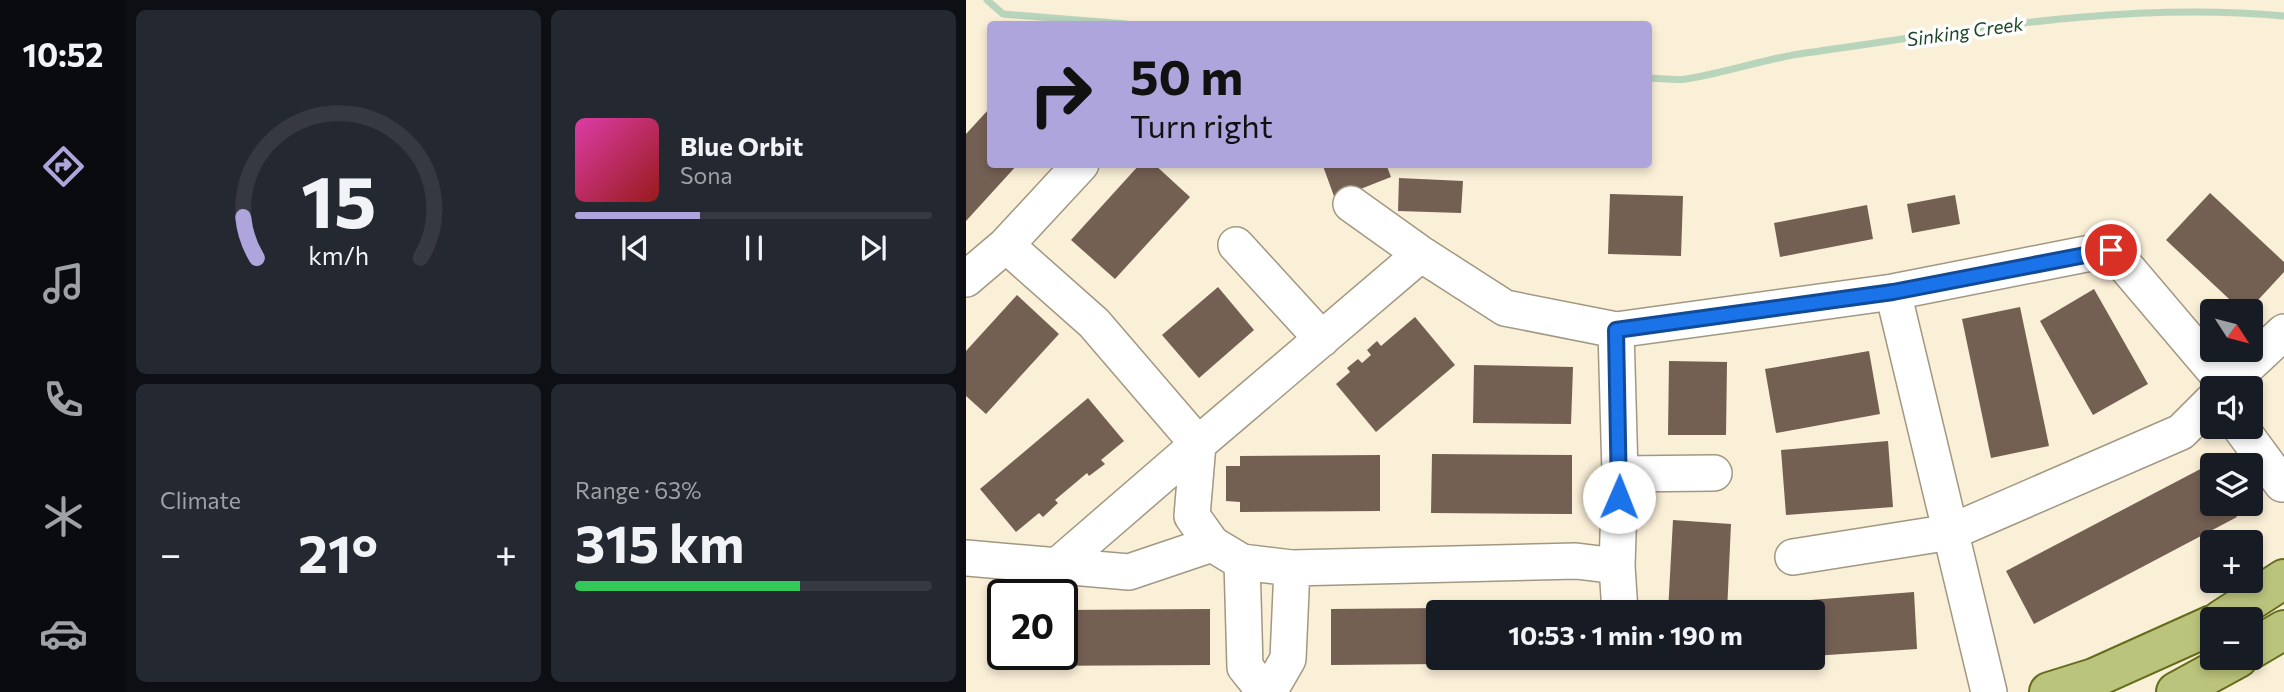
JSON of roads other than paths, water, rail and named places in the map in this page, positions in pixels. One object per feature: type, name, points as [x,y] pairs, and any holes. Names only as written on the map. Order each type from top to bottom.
[{"type":"main road","points":[[2241,607],[2284,579]]},
{"type":"main road","points":[[2049,692],[2094,678],[2200,630]]},
{"type":"main road","points":[[2263,642],[2284,630]]},
{"type":"main road","points":[[2176,692],[2216,670]]},
{"type":"lane","points":[[966,279],[1006,245],[1077,168]]},
{"type":"lane","points":[[1351,204],[1421,254],[1505,308],[1616,330],[1893,292],[2111,250],[2212,376]]},
{"type":"lane","points":[[1006,245],[1094,323],[1198,444],[1192,516],[1212,544],[1242,562],[1292,568],[1576,561],[1617,566]]},
{"type":"lane","points":[[1236,245],[1322,339]]},
{"type":"lane","points":[[1057,566],[1421,254]]},
{"type":"lane","points":[[1893,292],[1989,692]]},
{"type":"lane","points":[[1616,330],[1620,474],[1617,566],[1619,600]]},
{"type":"lane","points":[[2239,376],[2284,332]]},
{"type":"lane","points":[[1793,557],[1951,532],[2181,432],[2200,414]]},
{"type":"lane","points":[[2248,439],[2282,484]]},
{"type":"lane","points":[[1620,474],[1714,473]]},
{"type":"lane","points":[[966,558],[1129,572],[1212,544]]},
{"type":"lane","points":[[1242,562],[1245,667],[1267,692],[1288,659],[1292,568]]},
{"type":"waterway","name":"Sinking Creek","points":[[987,0],[1003,14],[1089,21]]},
{"type":"waterway","name":"Sinking Creek","points":[[1652,78],[1686,79],[1805,53],[1984,28],[2104,15],[2224,12],[2284,16]]}]
